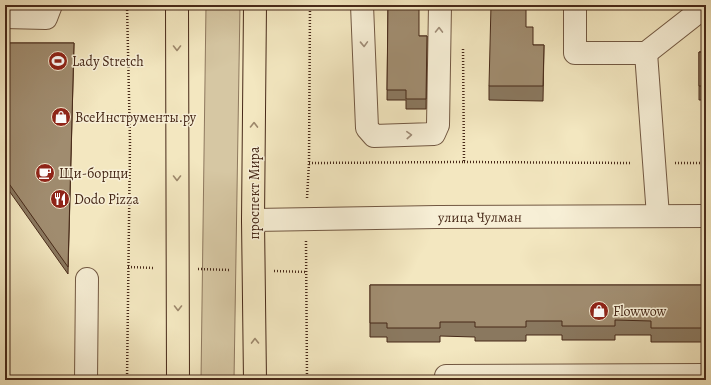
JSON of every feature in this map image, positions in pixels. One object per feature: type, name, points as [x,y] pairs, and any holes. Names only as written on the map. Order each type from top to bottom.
[{"type":"main road","points":[[177,5],[178,380]]},
{"type":"main road","name":"проспект Мира","points":[[255,5],[253,220],[255,380]]},
{"type":"street","points":[[5,17],[46,18],[51,5]]},
{"type":"street","points":[[362,5],[367,128],[374,136],[434,134],[438,125],[440,5]]},
{"type":"street","points":[[575,5],[575,53],[646,53],[706,6]]},
{"type":"street","points":[[646,53],[658,216]]},
{"type":"street","name":"улица Чулман","points":[[253,220],[437,217],[706,216]]},
{"type":"street","points":[[86,380],[87,279]]},
{"type":"street","points":[[446,378],[706,375]]},
{"type":"path","points":[[127,5],[130,142],[127,380]]},
{"type":"path","points":[[307,380],[306,219],[309,163],[310,5]]},
{"type":"path","points":[[464,162],[706,162]]},
{"type":"path","points":[[128,267],[306,272]]},
{"type":"path","points":[[336,380],[446,378]]},
{"type":"shaded area","points":[[206,5],[240,5],[234,380],[201,380]]},
{"type":"building","points":[[388,5],[419,5],[419,36],[427,36],[426,99],[406,99],[406,90],[387,90]]},
{"type":"building","points":[[491,5],[526,5],[526,27],[533,27],[533,45],[544,45],[543,86],[489,86]]},
{"type":"building","points":[[5,43],[74,43],[68,267],[5,178]]},
{"type":"building","points":[[699,52],[706,52],[706,86],[699,86]]},
{"type":"building","points":[[370,285],[706,285],[706,321],[702,321],[702,328],[651,328],[651,321],[615,320],[615,326],[562,326],[562,321],[526,321],[526,327],[475,327],[475,322],[440,322],[440,328],[387,328],[387,323],[370,323]]},
{"type":"building","points":[[5,287],[7,290],[5,353]]},
{"type":"place","name":"Lady Stretch","points":[[58,61]]},
{"type":"place","name":"ВсеИнструменты.ру","points":[[61,117]]},
{"type":"place","name":"Щи-борщи","points":[[45,173]]},
{"type":"place","name":"Dodo Pizza","points":[[60,199]]},
{"type":"place","name":"Flowwow","points":[[599,311]]}]
